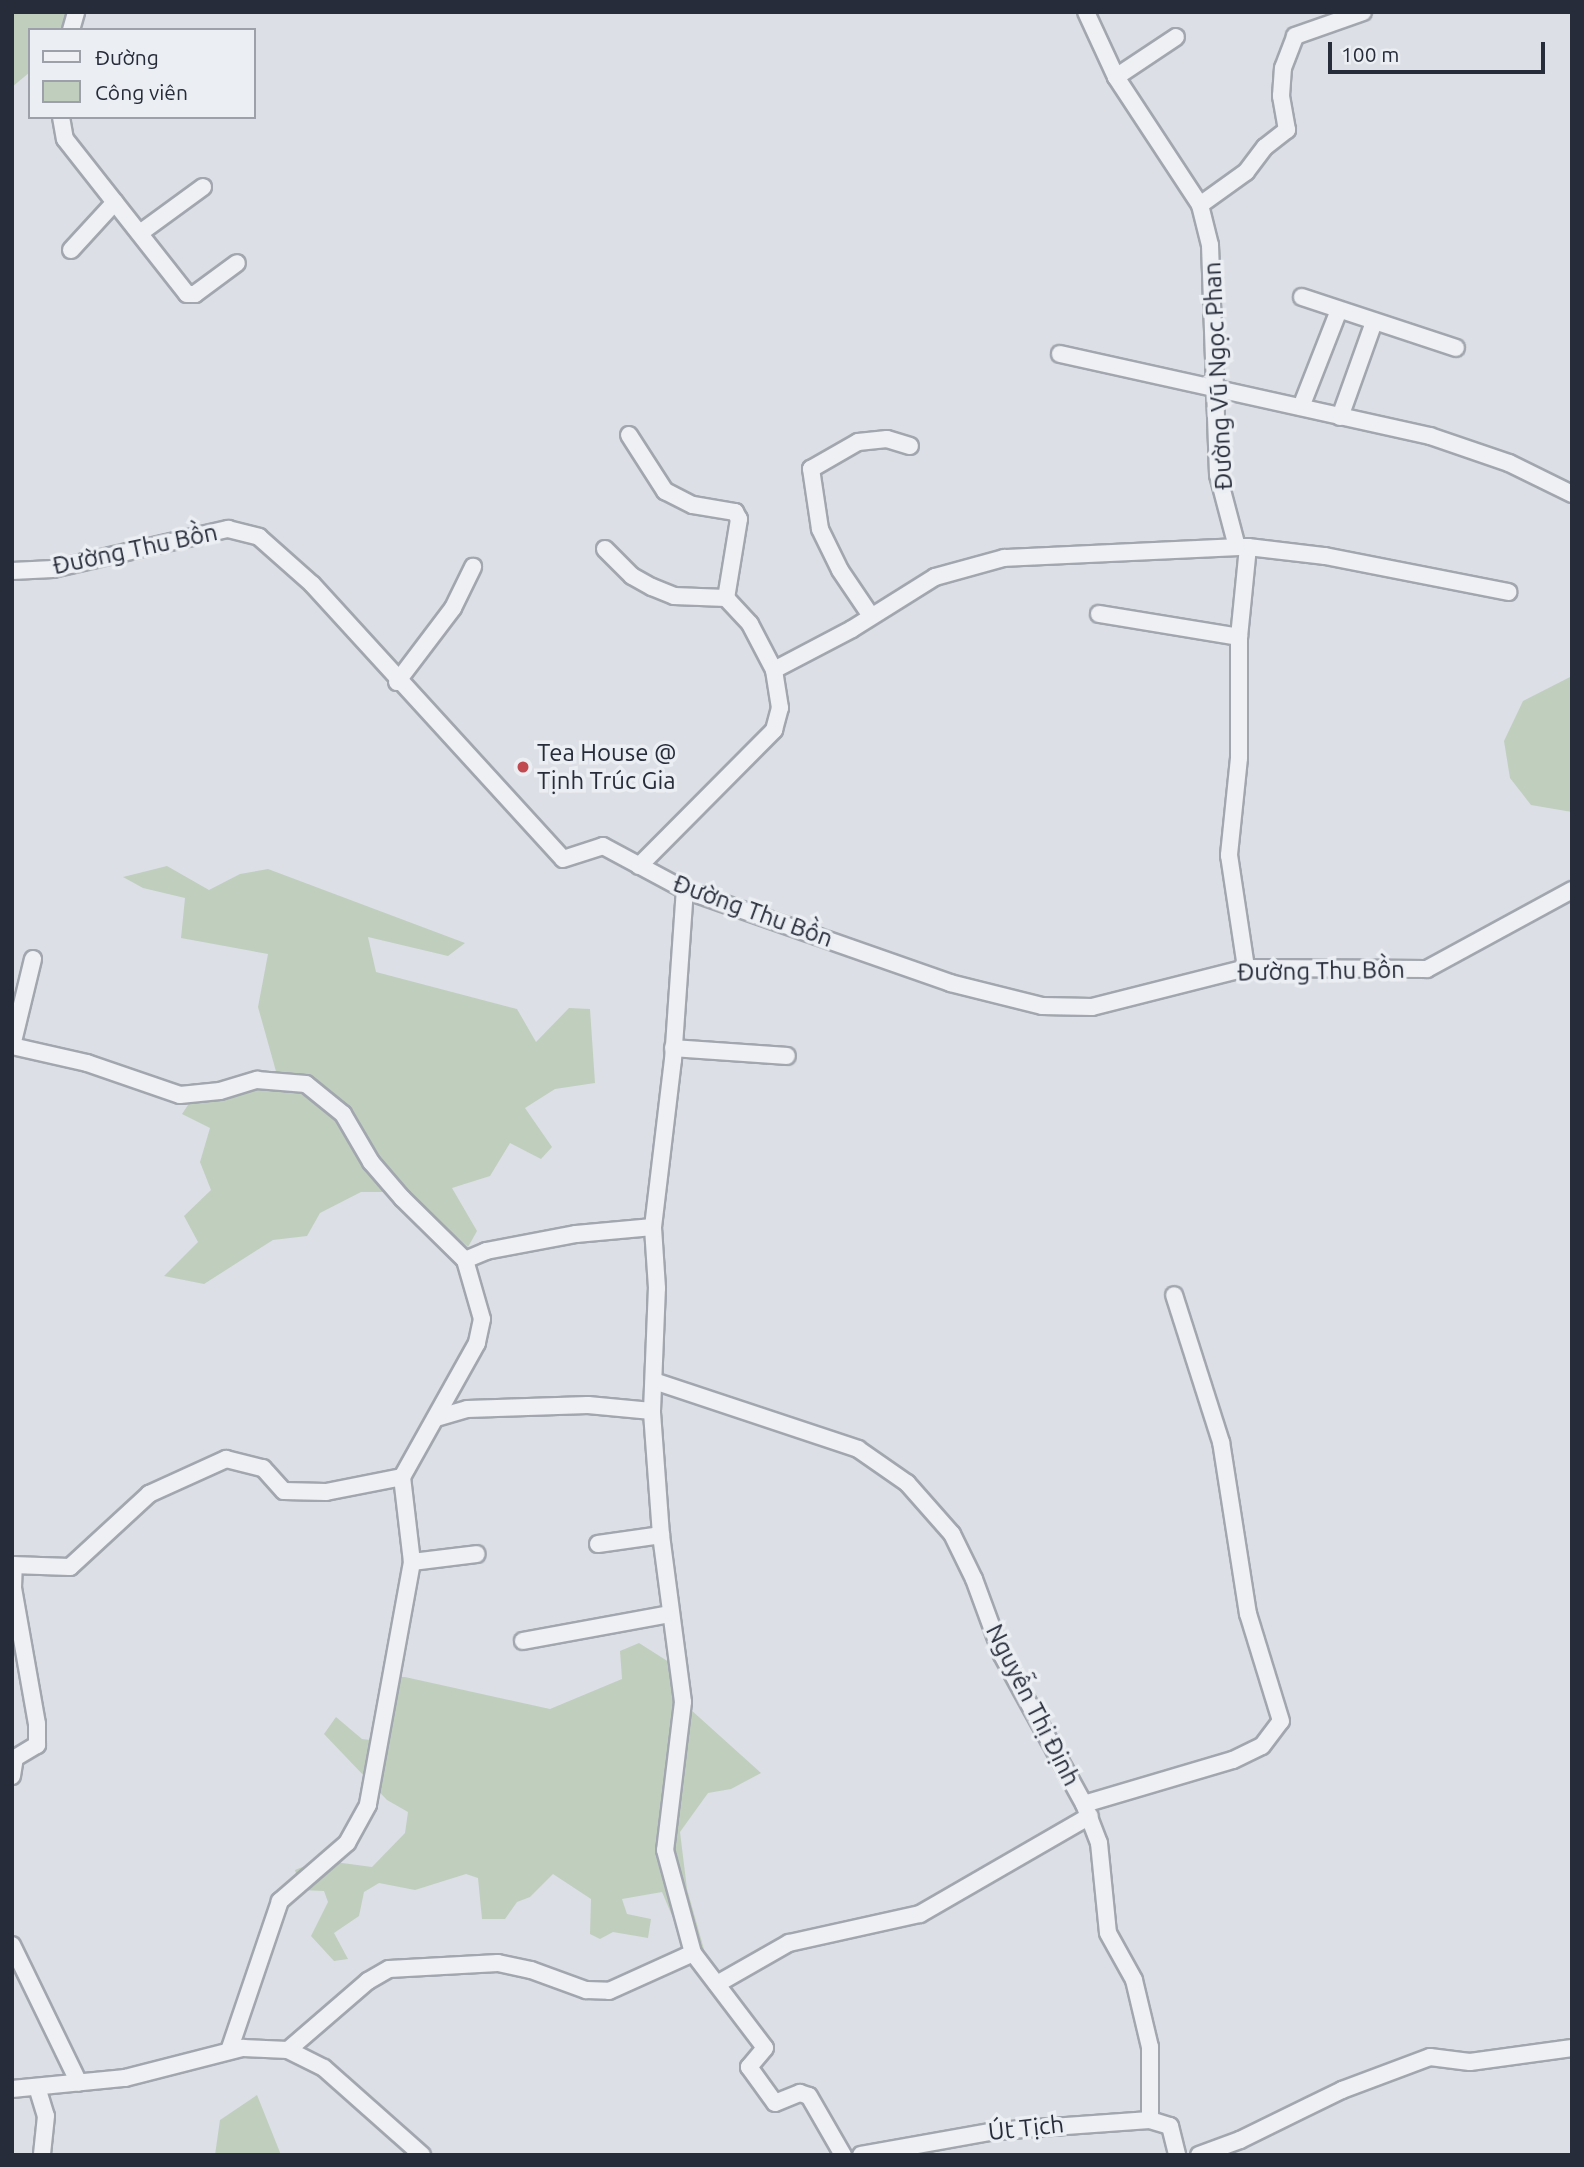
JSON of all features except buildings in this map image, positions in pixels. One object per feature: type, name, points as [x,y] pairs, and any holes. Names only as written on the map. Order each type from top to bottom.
[{"type":"street","name":"Đường Vũ Ngọc Phan","points":[[1086,12],[1116,78],[1200,205],[1210,245],[1218,475],[1242,547],[1239,758],[1229,855],[1245,968]]},
{"type":"street","points":[[1308,12],[1311,29]]},
{"type":"street","points":[[1200,205],[1247,172],[1265,147],[1287,130],[1280,96],[1283,68],[1295,36],[1363,12]]},
{"type":"street","points":[[1116,78],[1175,37]]},
{"type":"street","points":[[61,119],[65,139],[187,294],[195,294],[237,263]]},
{"type":"street","points":[[140,233],[203,187]]},
{"type":"street","points":[[71,250],[116,202]]},
{"type":"street","points":[[1302,298],[1456,348]]},
{"type":"street","points":[[1301,407],[1339,310]]},
{"type":"street","points":[[1340,417],[1374,321]]},
{"type":"street","points":[[1060,354],[1430,436],[1509,463],[1572,494]]},
{"type":"street","points":[[629,435],[665,491],[693,505],[735,512],[739,519],[726,598]]},
{"type":"street","points":[[871,616],[840,570],[820,529],[811,469],[858,442],[887,439],[910,446]]},
{"type":"street","name":"Đường Thu Bồn","points":[[12,571],[54,569],[228,529],[259,537],[312,584],[397,681],[563,859],[603,846],[685,890],[950,983],[1042,1006],[1092,1007],[1245,968],[1427,970],[1572,890]]},
{"type":"street","points":[[774,670],[935,577],[1004,558],[1242,547],[1338,558],[1509,592]]},
{"type":"street","points":[[605,549],[632,576],[674,596],[726,598],[750,624],[774,670],[780,708],[774,730],[639,866]]},
{"type":"street","points":[[397,681],[453,608],[472,567]]},
{"type":"street","points":[[1099,614],[1240,637]]},
{"type":"street","points":[[685,890],[673,1048],[653,1227],[652,1412],[661,1535],[683,1702],[664,1850],[693,1953],[765,2048],[749,2067],[775,2103],[800,2093],[809,2096],[843,2155]]},
{"type":"street","points":[[33,959],[12,1046],[87,1063],[180,1095],[220,1091],[257,1080],[306,1084],[343,1114],[371,1162],[465,1260],[479,1306],[480,1328],[468,1363],[402,1477],[412,1562],[365,1815],[347,1843],[280,1901],[229,2052]]},
{"type":"street","points":[[673,1048],[787,1056]]},
{"type":"street","points":[[465,1260],[486,1251],[576,1234],[653,1227]]},
{"type":"street","points":[[717,1984],[789,1943],[920,1914],[1087,1810],[1233,1760],[1262,1746],[1281,1721],[1248,1614],[1221,1442],[1174,1295]]},
{"type":"street","name":"Nguyễn Thị Định","points":[[654,1381],[839,1440],[880,1462],[919,1493],[960,1548],[1002,1655],[1087,1810],[1102,1858],[1108,1933],[1134,1980],[1150,2047],[1150,2120]]},
{"type":"street","points":[[436,1418],[467,1409],[577,1405],[652,1412]]},
{"type":"street","points":[[12,1776],[15,1758],[37,1745],[37,1724],[16,1607],[13,1565],[71,1567],[149,1494],[226,1459],[263,1468],[284,1492],[326,1492],[402,1477]]},
{"type":"street","points":[[598,1544],[661,1535]]},
{"type":"street","points":[[412,1562],[477,1553]]},
{"type":"street","points":[[523,1641],[670,1614]]},
{"type":"street","points":[[12,1945],[79,2083]]},
{"type":"street","points":[[288,2050],[368,1981],[389,1969],[498,1964],[531,1970],[586,1990],[609,1991],[693,1953]]},
{"type":"street","points":[[1199,2155],[1240,2140],[1342,2090],[1430,2057],[1469,2062],[1572,2048]]},
{"type":"street","points":[[12,2089],[125,2078],[229,2052],[288,2050],[324,2068],[422,2155]]},
{"type":"street","points":[[37,2087],[46,2116],[42,2155]]},
{"type":"street","points":[[1150,2120],[1170,2126],[1177,2155]]},
{"type":"street","name":"Út Tịch","points":[[861,2155],[996,2131],[1150,2120]]},
{"type":"green space","points":[[12,12],[68,12],[64,28],[28,28],[28,74],[12,87]]},
{"type":"green space","points":[[1572,676],[1572,812],[1531,805],[1510,778],[1504,741],[1523,701]]},
{"type":"green space","points":[[167,866],[209,890],[240,874],[268,869],[465,943],[448,956],[368,937],[376,972],[517,1009],[536,1042],[569,1008],[590,1009],[595,1083],[555,1089],[525,1108],[552,1147],[541,1159],[510,1143],[490,1176],[452,1188],[477,1231],[468,1247],[404,1192],[361,1192],[320,1213],[307,1236],[273,1240],[204,1284],[164,1276],[198,1242],[184,1216],[211,1190],[200,1162],[210,1128],[182,1114],[196,1093],[277,1075],[258,1007],[268,954],[181,938],[185,898],[143,888],[123,877]]},
{"type":"green space","points":[[639,1643],[672,1664],[675,1718],[690,1709],[761,1773],[731,1789],[708,1793],[680,1832],[687,1889],[705,1953],[693,1955],[684,1944],[662,1892],[622,1899],[627,1914],[651,1919],[648,1938],[613,1932],[600,1939],[590,1934],[591,1899],[553,1874],[530,1897],[517,1902],[505,1919],[482,1919],[478,1878],[466,1874],[415,1890],[379,1883],[364,1892],[359,1916],[334,1933],[348,1959],[334,1961],[311,1936],[328,1902],[324,1891],[301,1890],[295,1870],[320,1860],[372,1867],[405,1833],[408,1812],[387,1800],[324,1734],[336,1717],[362,1739],[379,1741],[385,1677],[405,1677],[550,1709],[622,1679],[620,1651]]},
{"type":"green space","points":[[257,2095],[281,2155],[215,2155],[220,2120]]},
{"type":"place","name":"Tea House @ Tịnh Trúc Gia","points":[[523,767]]}]
